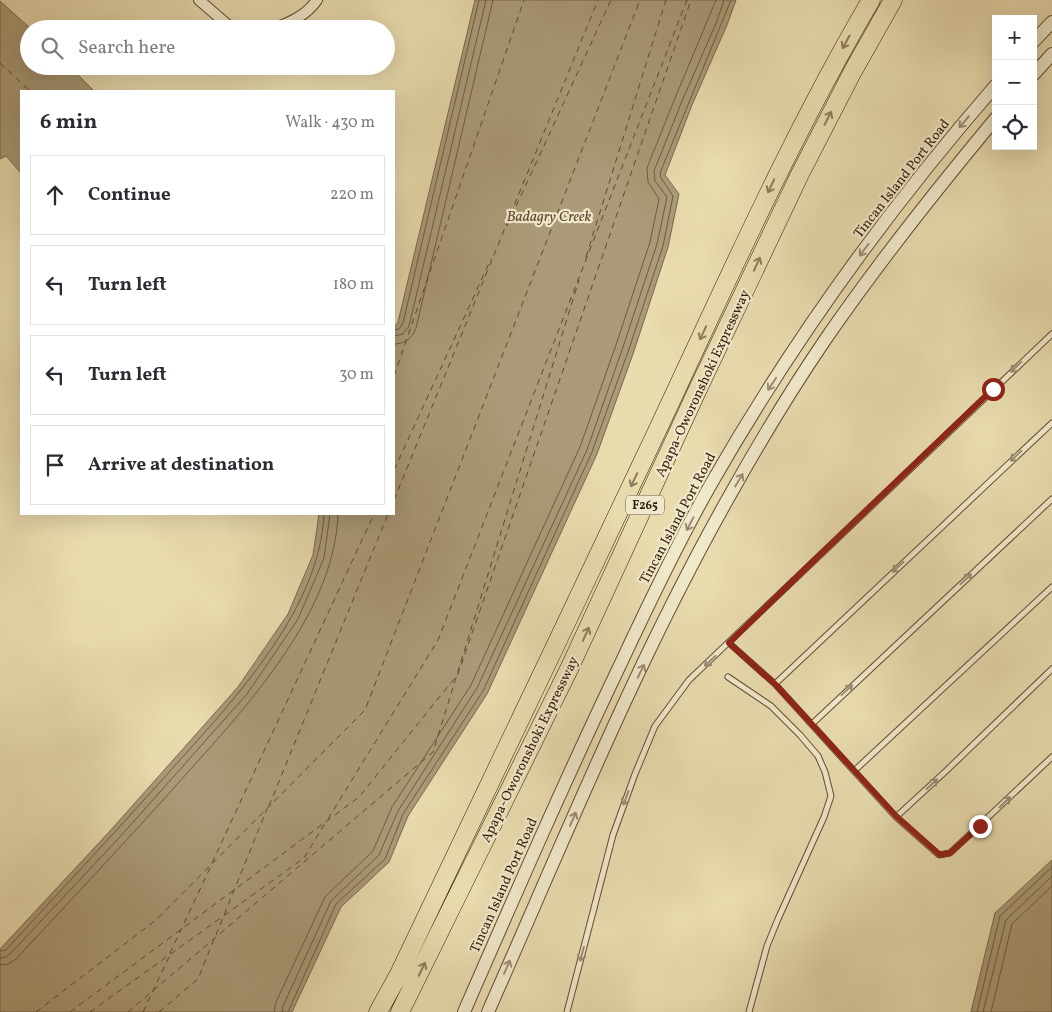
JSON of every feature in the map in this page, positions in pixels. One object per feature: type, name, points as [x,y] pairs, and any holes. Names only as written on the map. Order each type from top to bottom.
[{"type":"highway","name":"Apapa-Oworonshoki Expressway","points":[[400,1012],[570,667],[698,389],[800,174],[853,71],[893,0]]},
{"type":"highway","name":"Apapa-Oworonshoki Expressway","points":[[378,1012],[399,974],[588,579],[777,174],[867,2]]},
{"type":"street","points":[[295,20],[312,7],[317,0]]},
{"type":"street","points":[[202,3],[222,20]]},
{"type":"street","points":[[1037,38],[1052,22]]},
{"type":"street","points":[[1037,71],[1052,54]]},
{"type":"street","name":"Tincan Island Port Road","points":[[464,1012],[592,722],[656,589],[711,485],[761,401],[854,263],[961,125],[992,90]]},
{"type":"street","points":[[488,1012],[612,730],[676,597],[729,496],[824,341],[927,202],[992,123]]},
{"type":"lane","points":[[567,1012],[613,835],[655,726],[689,680],[1052,334]]},
{"type":"lane","points":[[775,684],[1052,422]]},
{"type":"lane","points":[[812,724],[1052,499]]},
{"type":"lane","points":[[854,771],[1052,587]]},
{"type":"lane","points":[[729,643],[775,684],[896,816],[940,855],[950,853],[1052,757]]},
{"type":"lane","points":[[896,816],[946,771],[1052,669]]},
{"type":"lane","points":[[728,677],[771,706],[800,735],[818,756],[825,772],[831,796],[824,817],[767,946],[749,1012]]},
{"type":"water","name":"Badagry Creek","points":[[475,0],[736,0],[665,175],[679,194],[668,247],[634,351],[597,454],[487,694],[408,816],[389,862],[341,907],[292,1012],[0,1012],[0,949],[110,831],[238,687],[288,614],[313,555],[319,515],[395,515],[395,326],[398,322]]},
{"type":"water","points":[[0,1],[21,20],[20,75],[78,75],[93,90],[20,90],[20,172],[6,156],[0,159]]},
{"type":"water","points":[[1052,860],[1052,1012],[971,1012],[995,913]]},
{"type":"ferry route","points":[[395,373],[524,0]]},
{"type":"ferry route","points":[[395,498],[598,0]]},
{"type":"ferry route","points":[[507,226],[611,0]]},
{"type":"ferry route","points":[[36,1012],[156,920],[365,710],[640,0]]},
{"type":"ferry route","points":[[586,257],[666,0]]},
{"type":"ferry route","points":[[328,819],[438,640],[687,0]]},
{"type":"ferry route","points":[[70,1012],[359,797],[458,674],[691,0]]},
{"type":"ferry route","points":[[0,63],[29,90]]},
{"type":"ferry route","points":[[395,468],[491,259]]},
{"type":"ferry route","points":[[128,1012],[433,752],[579,280]]},
{"type":"ferry route","points":[[212,863],[374,515]]},
{"type":"ferry route","points":[[269,806],[388,515]]},
{"type":"ferry route","points":[[216,935],[267,809]]},
{"type":"ferry route","points":[[90,1012],[304,858],[326,822]]},
{"type":"ferry route","points":[[170,953],[211,866]]},
{"type":"ferry route","points":[[159,1012],[198,979],[214,939]]},
{"type":"ferry route","points":[[143,1012],[169,957]]},
{"type":"route","points":[[980,826],[950,853],[940,855],[930,848],[872,791],[775,684],[729,643],[993,389]]}]
